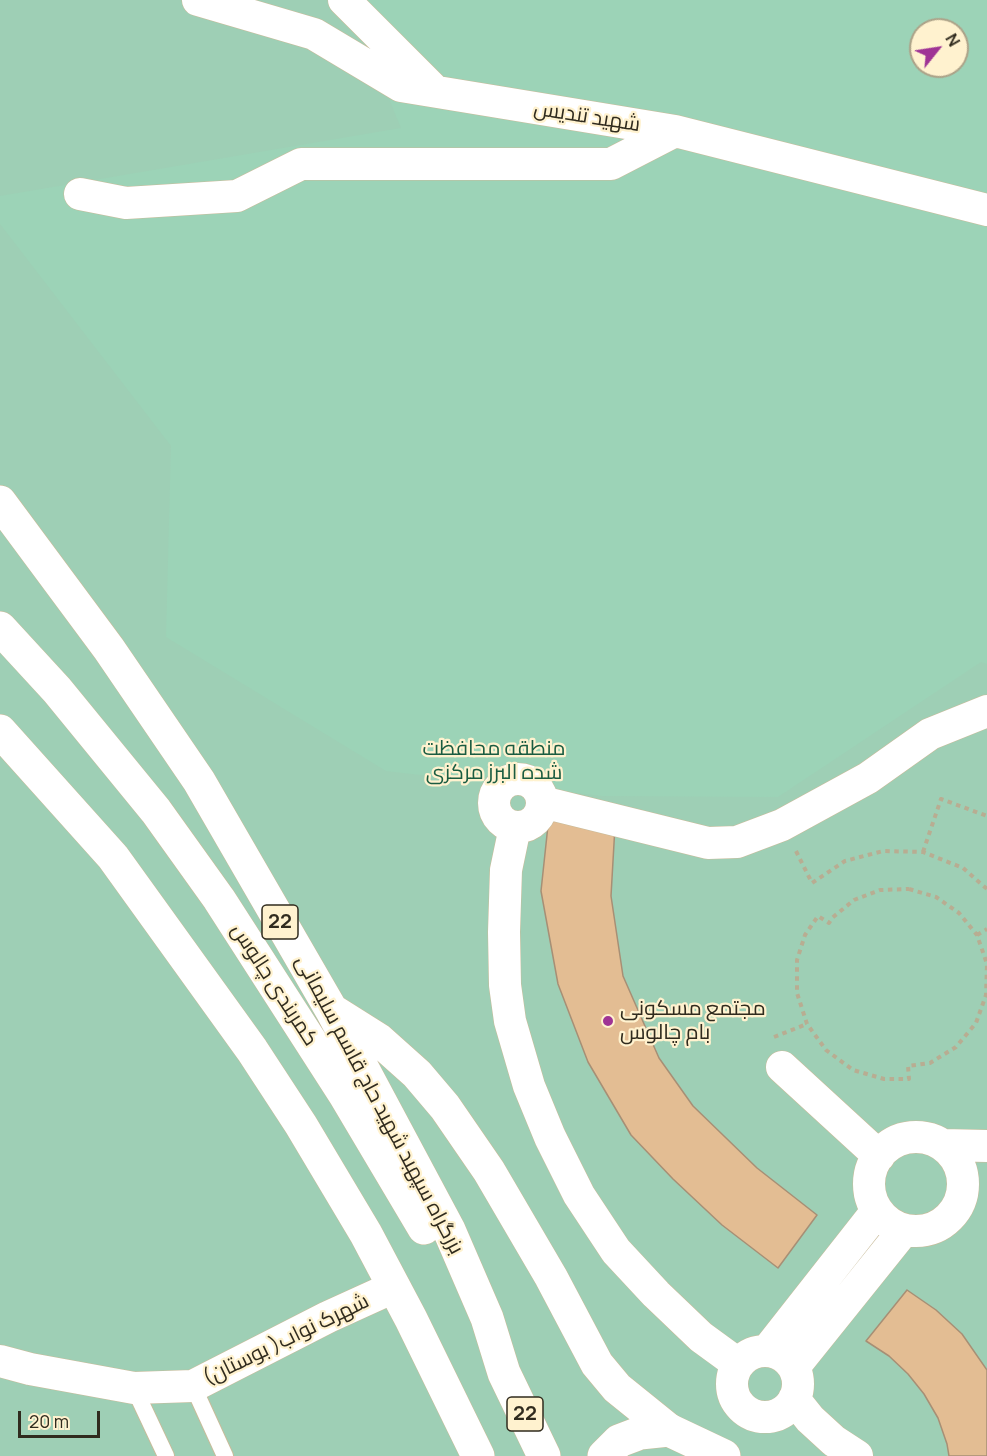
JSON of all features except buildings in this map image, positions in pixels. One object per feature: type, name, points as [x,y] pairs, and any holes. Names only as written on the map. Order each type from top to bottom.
[{"type":"main road","name":"بزرگراه سپهبد شهید حاج قاسم سلیمانی","points":[[0,502],[109,649],[199,782],[332,1011],[448,1230],[487,1318],[504,1373],[544,1456]]},
{"type":"main road","name":"کمربندی چالوس","points":[[0,628],[57,690],[156,811],[219,899],[345,1095],[458,1286],[504,1373]]},
{"type":"main road","points":[[0,731],[113,857],[252,1050],[307,1135],[366,1234],[478,1456]]},
{"type":"main road","points":[[266,973],[379,1040],[417,1074],[445,1107],[495,1180],[551,1277],[597,1364],[617,1388],[669,1430],[724,1456]]},
{"type":"main road","points":[[604,1456],[620,1441],[640,1433],[669,1430]]},
{"type":"street","name":"شهید تندیس","points":[[198,0],[314,34],[401,86],[675,132],[987,210]]},
{"type":"street","points":[[344,0],[435,91]]},
{"type":"street","points":[[80,194],[126,203],[237,196],[301,164],[610,164],[675,132]]},
{"type":"street","points":[[542,802],[708,843],[737,842],[782,825],[868,778],[930,734],[987,711]]},
{"type":"street","points":[[516,779],[524,780],[536,788],[542,802],[541,810],[531,824],[523,827],[501,820],[496,813],[494,798],[502,785],[516,779]]},
{"type":"street","points":[[515,826],[506,870],[505,985],[510,1022],[526,1075],[550,1137],[579,1195],[616,1251],[701,1337],[738,1364]]},
{"type":"street","points":[[782,1067],[879,1156]]},
{"type":"street","points":[[944,1145],[975,1185],[961,1199],[955,1212],[945,1222],[932,1229],[918,1232],[904,1230],[885,1220],[877,1211],[871,1198],[869,1183],[872,1169],[879,1156],[889,1146],[895,1142],[916,1137],[930,1139],[944,1145],[987,1146]]},
{"type":"street","points":[[766,1351],[877,1211]]},
{"type":"street","points":[[794,1367],[904,1230]]},
{"type":"street","name":"شهرک نواب( بوستان)","points":[[0,1361],[30,1369],[134,1388],[193,1386],[328,1317],[394,1287]]},
{"type":"street","points":[[766,1351],[777,1353],[787,1359],[794,1367],[798,1378],[798,1389],[788,1408],[769,1417],[748,1412],[739,1405],[732,1384],[733,1374],[738,1364],[746,1356],[766,1351]]},
{"type":"street","points":[[794,1399],[810,1419],[834,1441],[857,1456]]},
{"type":"street","points":[[454,1406],[459,1456]]},
{"type":"lane","points":[[193,1386],[225,1456]]},
{"type":"lane","points":[[134,1388],[166,1456]]},
{"type":"path","points":[[923,852],[941,799],[987,816]]},
{"type":"path","points":[[782,825],[812,884],[845,861],[883,851],[923,852],[963,868],[987,889]]},
{"type":"path","points":[[880,890],[909,890],[936,897],[952,907],[977,935],[987,964],[986,995],[976,1023],[956,1047],[930,1063],[908,1066],[909,1079],[884,1079],[853,1070],[826,1050],[807,1024],[797,993],[797,960],[806,935],[818,916],[829,923],[854,900],[880,890]]},
{"type":"path","points":[[977,935],[987,929]]},
{"type":"green space","name":"منطقه محافظت شده البرز مرکزی","points":[[0,0],[987,0],[987,1456],[0,1456]]},
{"type":"green space","points":[[348,0],[987,0],[987,664],[981,662],[778,797],[602,796],[386,771],[166,637],[171,446],[0,224],[0,196],[401,128]]},
{"type":"place","name":"مجتمع مسکونی بام چالوس","points":[[608,1021]]}]
